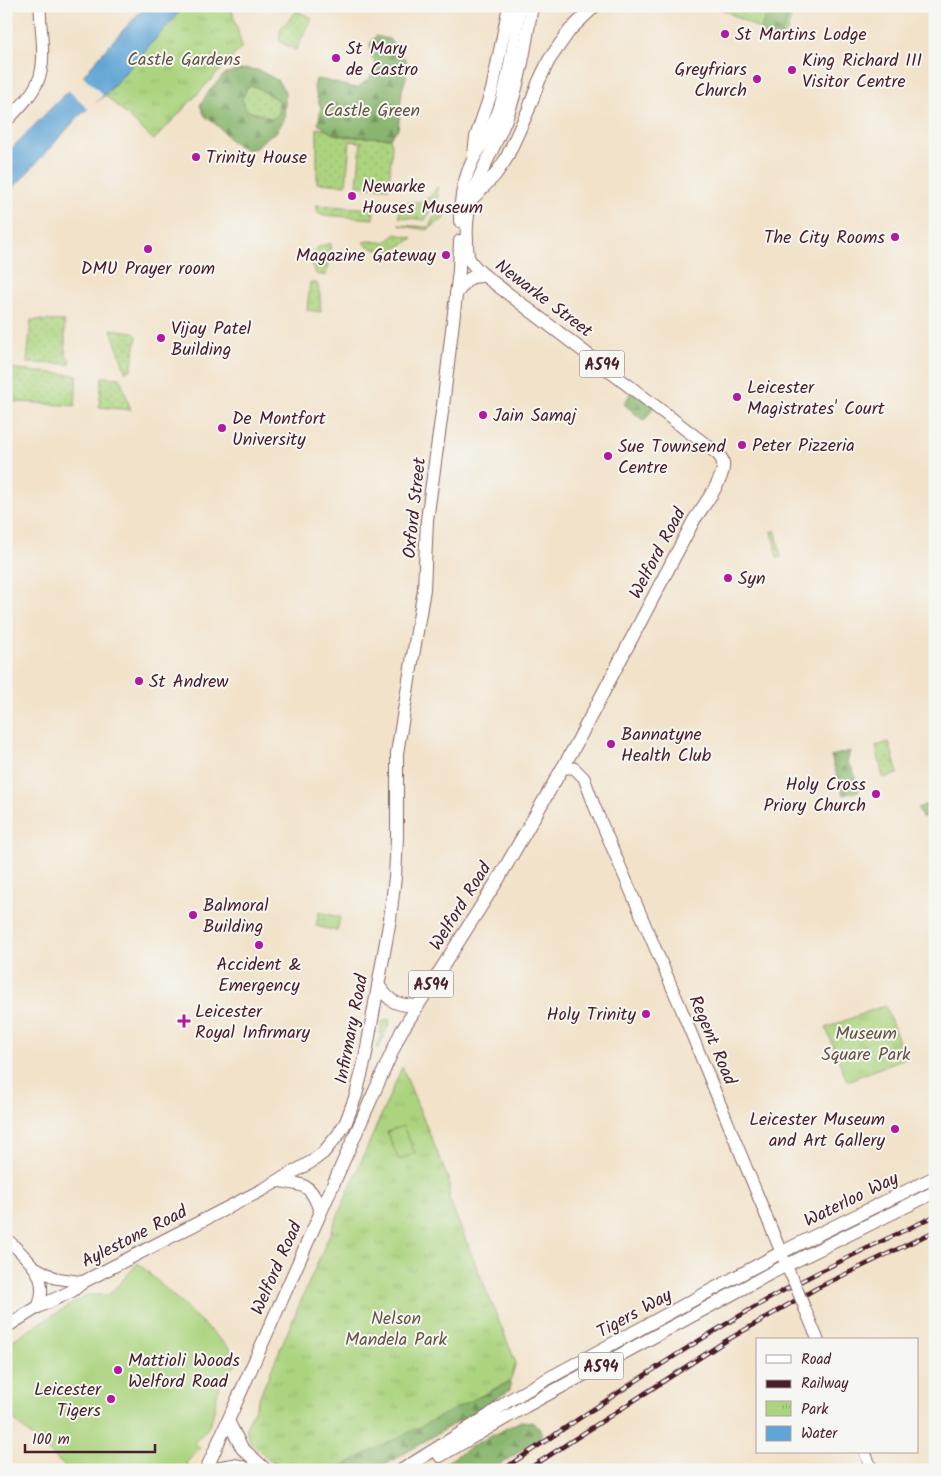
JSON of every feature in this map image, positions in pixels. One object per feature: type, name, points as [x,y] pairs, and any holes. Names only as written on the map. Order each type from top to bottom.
[{"type":"main road","points":[[474,159],[476,136],[492,90],[510,6]]},
{"type":"main road","points":[[474,159],[493,127],[500,108],[520,6]]},
{"type":"main road","name":"A594","points":[[471,200],[485,163],[509,112],[517,84],[532,6]]},
{"type":"main road","points":[[471,200],[495,175],[506,159],[528,111],[539,81],[557,47],[570,30],[595,6]]},
{"type":"main road","name":"Oxford Street","points":[[397,852],[397,753],[424,589],[427,520],[435,475],[456,296],[462,196],[466,178],[474,159]]},
{"type":"main road","name":"Newarke Street","points":[[471,200],[466,234],[468,258],[477,269],[718,454]]},
{"type":"main road","points":[[456,296],[469,278],[476,275],[485,276]]},
{"type":"main road","name":"Welford Road","points":[[206,1470],[320,1211],[406,1024],[500,878],[562,768],[694,520],[722,475],[723,460],[718,454]]},
{"type":"main road","name":"Infirmary Road","points":[[280,1181],[323,1153],[338,1136],[346,1122],[363,1070],[390,919],[397,852]]},
{"type":"main road","name":"A594","points":[[378,985],[394,1003],[418,1006]]},
{"type":"main road","name":"Waterloo Way","points":[[782,1252],[935,1177]]},
{"type":"main road","points":[[280,1181],[297,1183],[309,1189],[315,1197],[320,1211]]},
{"type":"main road","name":"Aylestone Road","points":[[6,1327],[38,1307],[66,1294],[83,1282],[280,1181]]},
{"type":"main road","name":"Waterloo Way","points":[[789,1271],[935,1192]]},
{"type":"main road","name":"Tigers Way","points":[[402,1470],[488,1416],[508,1401],[782,1252]]},
{"type":"main road","name":"Tigers Way","points":[[417,1470],[526,1406],[789,1271]]},
{"type":"main road","points":[[228,1421],[242,1448],[266,1470]]},
{"type":"main road","points":[[214,1470],[224,1465],[234,1464],[248,1470]]},
{"type":"street","points":[[6,122],[26,101],[40,76],[42,65],[40,6]]},
{"type":"street","name":"Regent Road","points":[[562,768],[574,768],[584,778],[817,1338]]},
{"type":"street","points":[[6,1238],[32,1265],[40,1278],[43,1286],[42,1297],[38,1307]]},
{"type":"street","points":[[32,1265],[55,1278],[83,1282]]},
{"type":"street","points":[[866,1454],[872,1470]]},
{"type":"green space","name":"Castle Gardens","points":[[185,6],[231,6],[242,47],[154,140],[105,95]]},
{"type":"green space","points":[[716,6],[794,6],[784,42]]},
{"type":"green space","points":[[775,6],[779,6],[788,18],[778,43],[760,34],[764,19]]},
{"type":"green space","points":[[297,11],[312,18],[296,50],[282,43],[279,39],[281,28]]},
{"type":"green space","name":"Castle Green","points":[[376,36],[389,39],[406,60],[406,77],[402,91],[398,129],[390,138],[333,134],[318,124],[321,108],[314,88],[316,79],[357,88],[369,79],[377,67],[371,55],[370,44]]},
{"type":"green space","points":[[246,69],[258,70],[277,80],[285,91],[284,120],[276,132],[267,137],[256,148],[245,150],[230,140],[219,127],[205,116],[200,105],[212,87],[226,73]],"holes":[[[257,87],[279,101],[279,113],[273,119],[246,110],[242,99],[247,88]]]},
{"type":"green space","points":[[257,87],[279,101],[279,113],[273,119],[246,110],[241,99],[247,88]]},
{"type":"green space","points":[[317,128],[343,136],[390,138],[392,145],[389,188],[357,186],[361,142],[350,141],[346,185],[317,183]]},
{"type":"green space","points":[[437,187],[438,198],[425,220],[399,217],[400,203],[422,201],[430,197]]},
{"type":"green space","points":[[440,204],[447,206],[445,218],[427,230],[398,225],[429,227]]},
{"type":"green space","points":[[316,205],[374,209],[373,219],[323,215],[318,212]]},
{"type":"green space","points":[[396,234],[413,238],[401,246],[388,250],[369,247],[363,242],[383,242]]},
{"type":"green space","points":[[331,243],[326,276],[316,274],[310,261],[310,255],[318,247]]},
{"type":"green space","points":[[310,282],[317,283],[321,312],[307,310]]},
{"type":"green space","points":[[31,320],[64,321],[66,357],[70,359],[70,364],[27,363]]},
{"type":"green space","points":[[111,329],[133,332],[137,336],[131,370],[125,371]]},
{"type":"green space","points":[[6,367],[28,371],[77,375],[75,406],[6,401]]},
{"type":"green space","points":[[102,377],[120,378],[131,410],[99,407]]},
{"type":"green space","points":[[635,386],[656,403],[644,421],[624,404]]},
{"type":"green space","points":[[772,531],[776,531],[781,557],[777,558]]},
{"type":"green space","points":[[889,742],[898,774],[883,778],[876,746]]},
{"type":"green space","points":[[850,751],[847,762],[853,770],[859,791],[843,795],[831,756]]},
{"type":"green space","points":[[935,800],[935,812],[922,818],[918,808]]},
{"type":"green space","points":[[319,912],[340,917],[337,931],[316,926]]},
{"type":"green space","name":"Museum Square Park","points":[[885,1005],[905,1058],[847,1081],[826,1028]]},
{"type":"green space","points":[[387,1019],[390,1021],[377,1049],[382,1023]]},
{"type":"green space","name":"Nelson Mandela Park","points":[[402,1067],[449,1181],[449,1199],[516,1363],[510,1381],[342,1466],[315,1470],[294,1470],[268,1459],[250,1441],[246,1428]]},
{"type":"green space","points":[[403,1126],[415,1153],[399,1160],[387,1132]]},
{"type":"green space","name":"Mattioli Woods Welford Road","points":[[138,1263],[241,1359],[220,1382],[212,1419],[207,1429],[194,1443],[200,1448],[186,1463],[192,1470],[69,1470],[6,1413],[6,1344],[87,1295],[109,1295]]},
{"type":"green space","points":[[510,1382],[510,1390],[377,1470],[284,1470],[268,1459],[250,1441],[246,1428],[470,1401]]},
{"type":"green space","points":[[521,1421],[532,1422],[540,1429],[542,1436],[492,1470],[434,1470],[479,1442]]},
{"type":"water","points":[[146,6],[185,6],[105,95],[80,115],[6,196],[6,154],[83,76]]},
{"type":"pier","points":[[81,74],[103,95],[89,110],[67,89]]},
{"type":"railway","points":[[502,1470],[737,1317],[812,1275],[935,1216]]},
{"type":"railway","points":[[527,1470],[724,1342],[817,1288],[935,1231]]},
{"type":"place","name":"St Martins Lodge","points":[[725,34]]},
{"type":"place","name":"St Mary de Castro","points":[[336,58]]},
{"type":"place","name":"King Richard III Visitor Centre","points":[[792,70]]},
{"type":"place","name":"Greyfriars Church","points":[[757,79]]},
{"type":"place","name":"Trinity House","points":[[196,157]]},
{"type":"place","name":"Newarke Houses Museum","points":[[352,196]]},
{"type":"place","name":"The City Rooms","points":[[895,237]]},
{"type":"place","name":"DMU Prayer room","points":[[148,249]]},
{"type":"place","name":"Magazine Gateway","points":[[446,255]]},
{"type":"place","name":"Vijay Patel Building","points":[[161,338]]},
{"type":"place","name":"Leicester Magistrates' Court","points":[[737,397]]},
{"type":"place","name":"Jain Samaj","points":[[483,415]]},
{"type":"place","name":"De Montfort University","points":[[222,428]]},
{"type":"place","name":"Peter Pizzeria","points":[[742,445]]},
{"type":"place","name":"Sue Townsend Centre","points":[[608,456]]},
{"type":"place","name":"Syn","points":[[728,578]]},
{"type":"place","name":"St Andrew","points":[[139,681]]},
{"type":"place","name":"Bannatyne Health Club","points":[[611,744]]},
{"type":"place","name":"Holy Cross Priory Church","points":[[876,794]]},
{"type":"place","name":"Balmoral Building","points":[[193,915]]},
{"type":"place","name":"Accident & Emergency","points":[[259,945]]},
{"type":"place","name":"Holy Trinity","points":[[646,1014]]},
{"type":"place","name":"Leicester Royal Infirmary","points":[[184,1021]]},
{"type":"place","name":"Leicester Museum and Art Gallery","points":[[895,1129]]},
{"type":"place","name":"Mattioli Woods Welford Road","points":[[118,1370]]},
{"type":"place","name":"Leicester Tigers","points":[[111,1399]]}]
